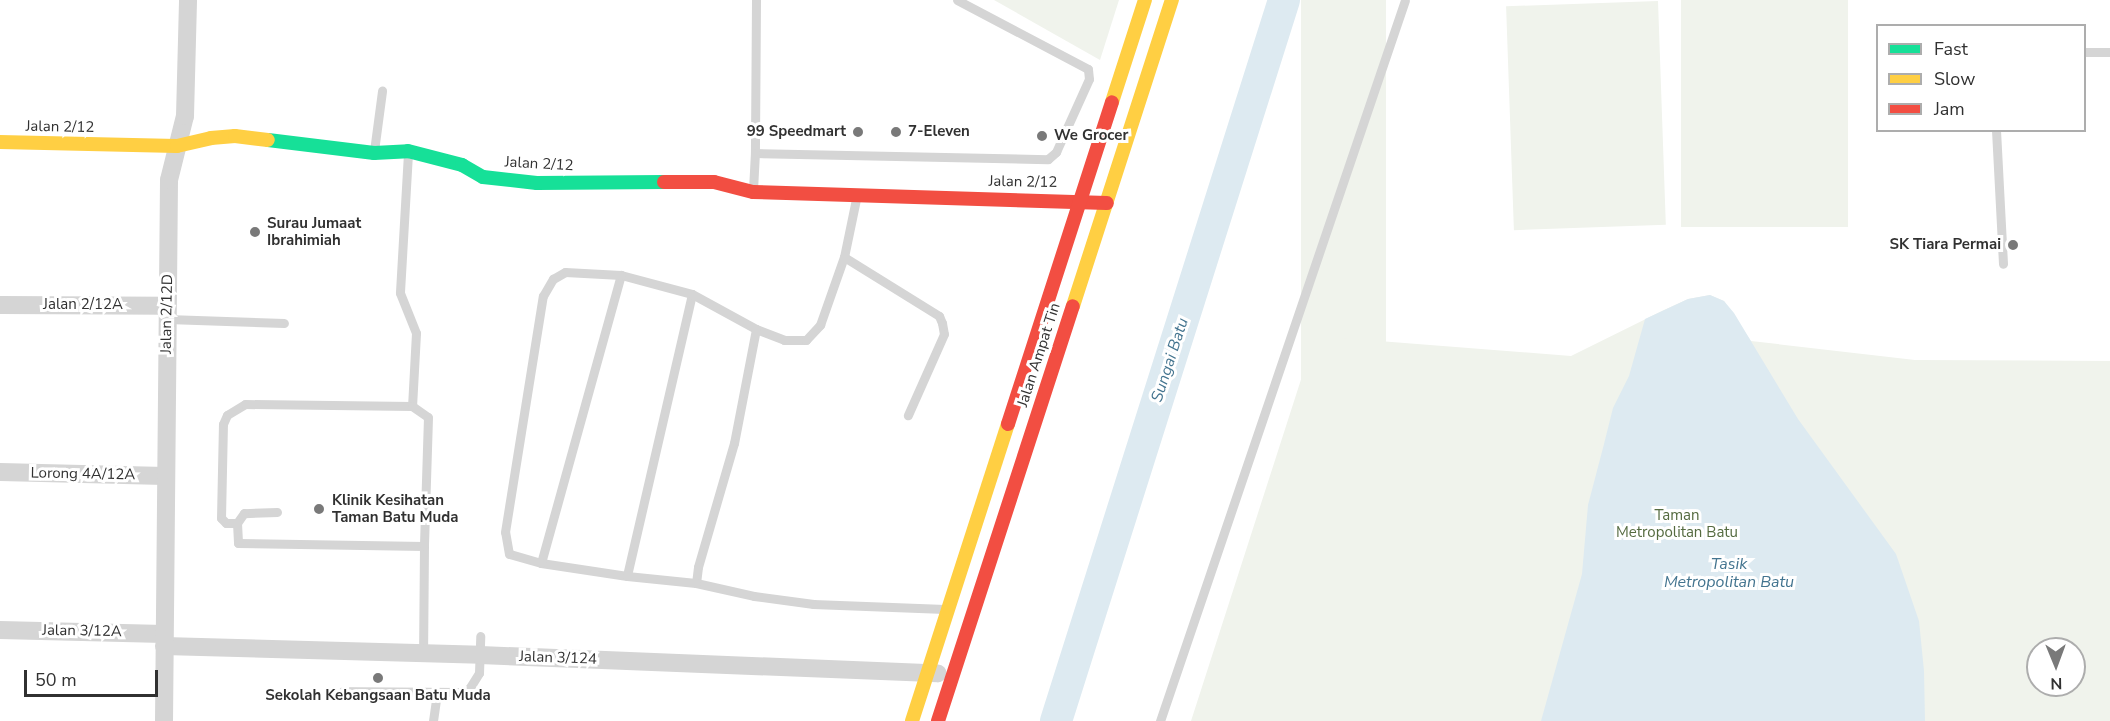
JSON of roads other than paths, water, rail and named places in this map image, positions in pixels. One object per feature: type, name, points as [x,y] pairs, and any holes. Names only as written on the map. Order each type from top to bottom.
[{"type":"street","name":"Jalan 2/12D","points":[[164,721],[169,180],[185,116],[188,0]]},
{"type":"street","name":"Jalan Ampat Tin","points":[[912,721],[926,672],[1146,0]]},
{"type":"street","name":"Jalan Ampat Tin","points":[[938,721],[1172,0]]},
{"type":"street","name":"Jalan 2/12","points":[[0,142],[177,146],[211,138],[235,136],[374,153],[408,151],[462,165],[483,177],[537,183],[714,182],[753,192],[1107,202]]},
{"type":"street","name":"Jalan 2/12A","points":[[0,305],[167,312]]},
{"type":"street","name":"Lorong 4A/12A","points":[[0,472],[165,476]]},
{"type":"street","name":"Jalan 3/12A","points":[[0,630],[164,637]]},
{"type":"street","name":"Jalan 3/124","points":[[164,637],[423,654],[952,674]]},
{"type":"lane","points":[[753,192],[756,0]]},
{"type":"lane","points":[[755,153],[1048,159],[1056,152],[1089,79],[1088,69],[957,0]]},
{"type":"lane","points":[[1160,721],[1405,0]]},
{"type":"lane","points":[[2086,52],[2110,52]]},
{"type":"lane","points":[[374,153],[382,91]]},
{"type":"lane","points":[[1996,132],[2003,264]]},
{"type":"lane","points":[[408,151],[400,293],[416,333],[412,406]]},
{"type":"lane","points":[[857,195],[844,257],[820,325],[806,340],[784,340],[756,329],[692,294],[621,275],[565,272],[553,279],[543,296],[505,532],[509,554],[541,563],[627,576],[696,583],[754,597],[813,604],[947,608]]},
{"type":"lane","points":[[844,257],[939,316],[942,323],[944,334],[908,415]]},
{"type":"lane","points":[[541,563],[621,275]]},
{"type":"lane","points":[[627,576],[692,294]]},
{"type":"lane","points":[[167,312],[285,323]]},
{"type":"lane","points":[[696,583],[698,567],[734,443],[756,329]]},
{"type":"lane","points":[[237,523],[226,523],[221,518],[223,424],[227,415],[245,404],[412,406],[428,417],[423,654]]},
{"type":"lane","points":[[277,512],[244,513],[237,523],[238,543],[424,546]]},
{"type":"lane","points":[[328,691],[461,692],[469,689],[479,673],[480,636]]},
{"type":"lane","points":[[433,721],[437,692]]},
{"type":"water","name":"Tasik Metropolitan Batu","points":[[1710,295],[1724,301],[1734,313],[1798,419],[1896,554],[1919,621],[1924,671],[1925,721],[1541,721],[1582,574],[1588,505],[1613,408],[1629,376],[1645,319],[1688,299]]},
{"type":"waterway","name":"Sungai Batu","points":[[1056,721],[1284,0]]},
{"type":"place","name":"99 Speedmart","points":[[858,132]]},
{"type":"place","name":"7-Eleven","points":[[896,132]]},
{"type":"place","name":"We Grocer","points":[[1042,136]]},
{"type":"place","name":"Surau Jumaat Ibrahimiah","points":[[255,232]]},
{"type":"place","name":"SK Tiara Permai","points":[[2013,245]]},
{"type":"place","name":"Klinik Kesihatan Taman Batu Muda","points":[[319,509]]},
{"type":"place","name":"Sekolah Kebangsaan Batu Muda","points":[[378,678]]},
{"type":"park label","name":"Taman Metropolitan Batu","points":[[1677,524]]}]
